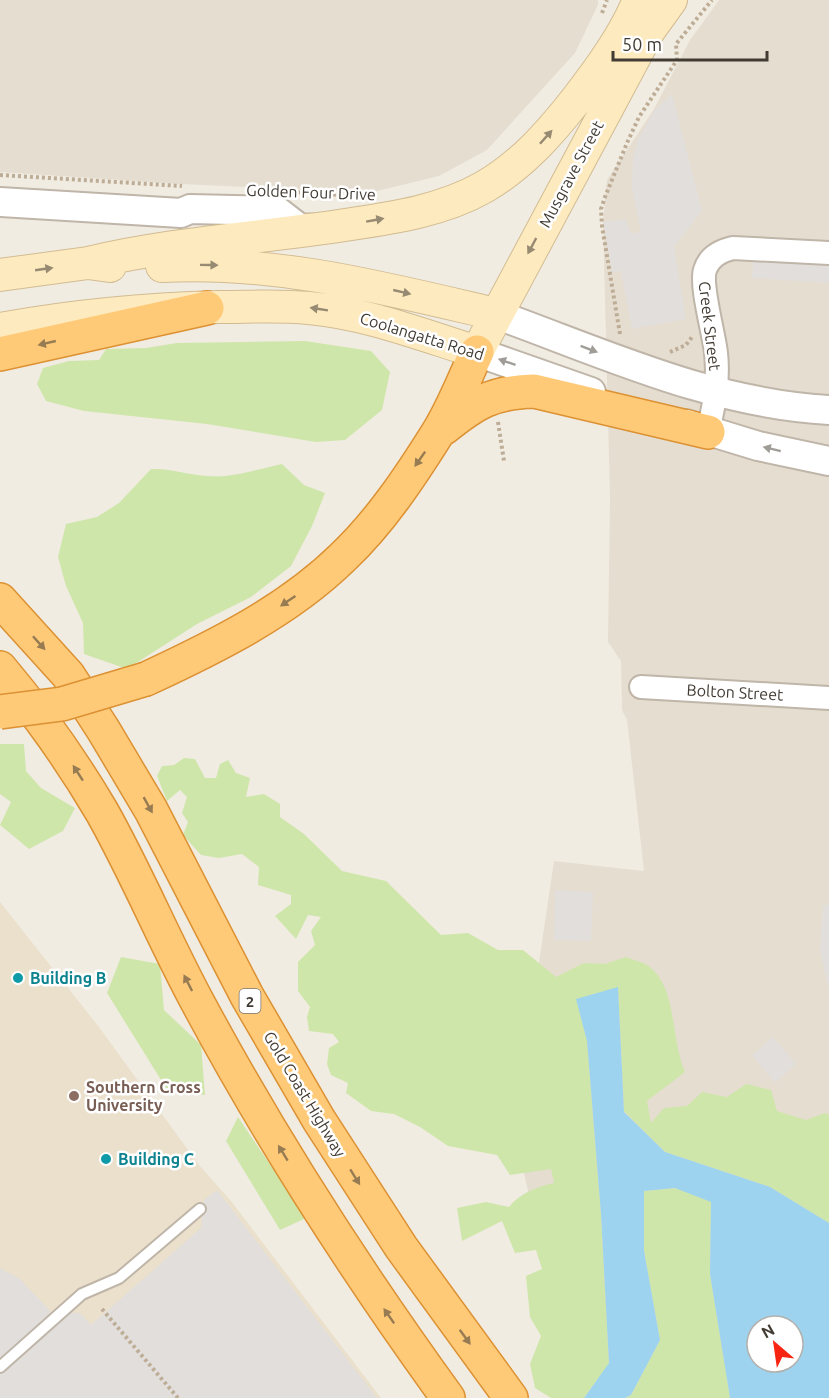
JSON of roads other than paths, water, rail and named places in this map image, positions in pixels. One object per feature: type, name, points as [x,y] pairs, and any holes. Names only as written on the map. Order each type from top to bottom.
[{"type":"highway","points":[[0,354],[207,308]]},
{"type":"highway","points":[[0,712],[62,704],[146,680],[212,648],[313,584],[369,529],[438,433],[477,352]]},
{"type":"highway","points":[[438,433],[473,405],[491,396],[534,391],[708,432]]},
{"type":"highway","name":"Gold Coast Highway","points":[[0,600],[68,675],[104,731],[151,810],[247,996],[319,1120],[401,1247],[511,1398]]},
{"type":"highway","points":[[0,668],[51,733],[102,814],[197,1001],[288,1162],[375,1297],[448,1398]]},
{"type":"main road","name":"Golden Four Drive","points":[[88,263],[140,251],[222,224],[317,229],[440,206],[470,194],[508,171],[549,134],[590,82],[624,31],[639,0]]},
{"type":"main road","name":"Musgrave Street","points":[[477,352],[495,314],[649,30],[671,0]]},
{"type":"main road","name":"Coolangatta Road","points":[[0,275],[88,263],[131,268],[210,265],[286,269],[334,276],[495,314]]},
{"type":"main road","name":"Coolangatta Road","points":[[0,329],[82,315],[207,308],[310,308],[398,327],[477,352]]},
{"type":"street","points":[[0,202],[184,199],[190,209],[222,224],[277,212],[299,228],[317,229]]},
{"type":"street","name":"Creek Street","points":[[708,432],[717,394],[716,350],[704,277],[712,258],[728,249],[738,248],[829,253]]},
{"type":"street","name":"Coolangatta Road","points":[[495,314],[677,382],[717,394],[765,404],[829,410]]},
{"type":"street","name":"Coolangatta Road","points":[[477,352],[708,432],[829,461]]},
{"type":"street","name":"Bolton Street","points":[[641,687],[829,698]]},
{"type":"lane","points":[[0,1366],[82,1294],[119,1278],[200,1209]]},
{"type":"water","points":[[618,987],[624,1112],[665,1152],[770,1187],[829,1223],[829,1398],[730,1398],[710,1274],[711,1202],[675,1188],[644,1191],[644,1251],[660,1340],[631,1395],[625,1398],[584,1398],[609,1363],[601,1214],[587,1041],[576,999]]},
{"type":"place","name":"Building B","points":[[18,978]]},
{"type":"place","name":"Southern Cross University","points":[[74,1096]]},
{"type":"place","name":"Building C","points":[[106,1159]]}]
